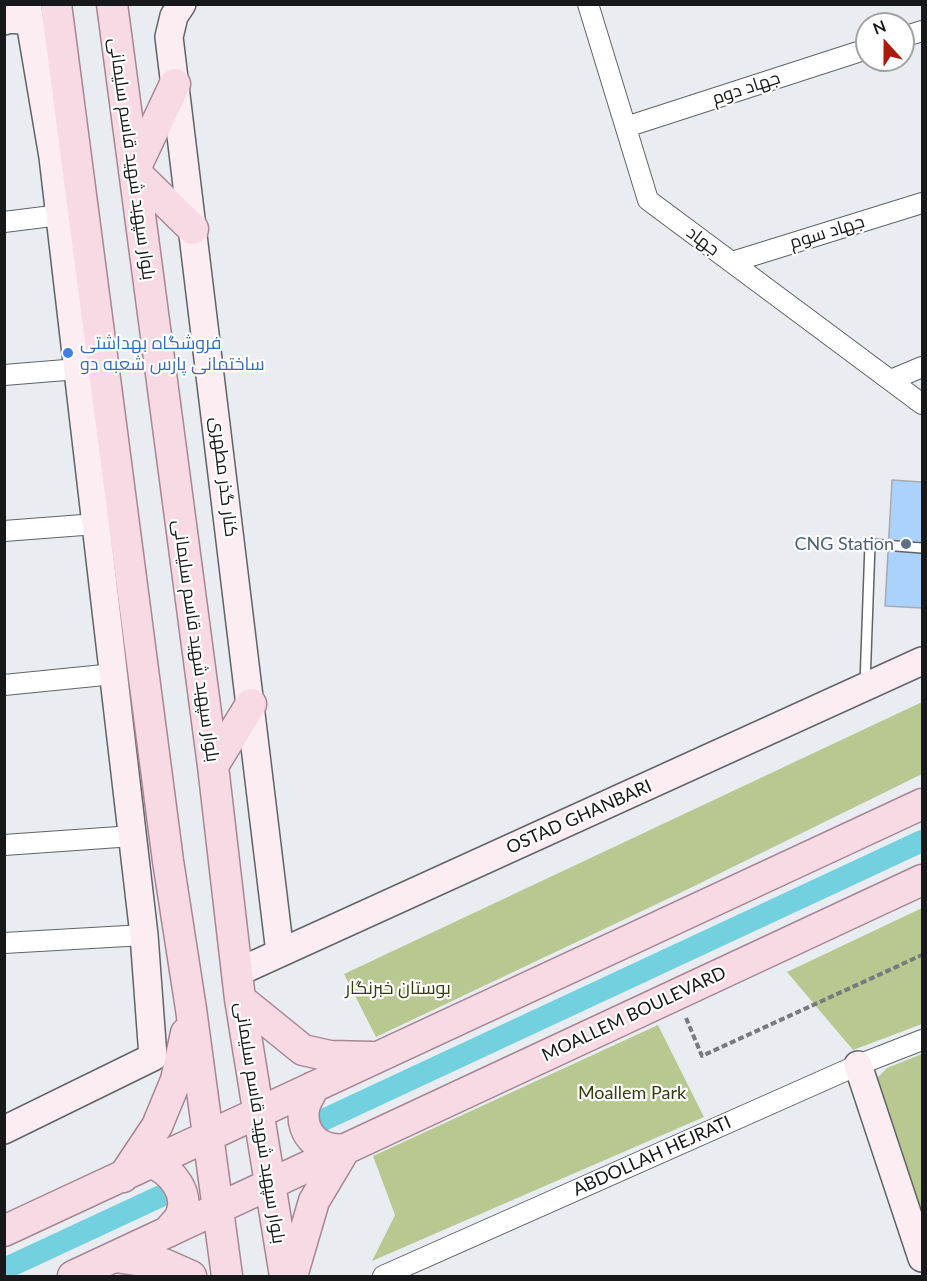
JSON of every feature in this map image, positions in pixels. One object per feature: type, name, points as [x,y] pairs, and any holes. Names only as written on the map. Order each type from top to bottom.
[{"type":"main road","name":"بلوار سپهبد شهید قاسم سلیمانی","points":[[112,4],[213,766],[238,986],[285,1276]]},
{"type":"main road","points":[[29,12],[87,236],[168,861],[191,1009],[227,1276]]},
{"type":"main road","points":[[175,84],[134,171],[193,229]]},
{"type":"main road","points":[[53,157],[87,236]]},
{"type":"main road","points":[[213,766],[251,704]]},
{"type":"main road","points":[[4,1231],[922,804]]},
{"type":"main road","name":"MOALLEM BOULEVARD","points":[[115,1257],[922,880]]},
{"type":"main road","points":[[238,986],[303,1050],[330,1056],[378,1057]]},
{"type":"main road","points":[[123,1177],[157,1126],[177,1080],[191,1009]]},
{"type":"main road","points":[[313,1087],[304,1107],[303,1116],[309,1134],[314,1141],[330,1150],[345,1149]]},
{"type":"main road","points":[[291,1276],[314,1200],[345,1149]]},
{"type":"main road","points":[[152,1163],[169,1173],[180,1188],[182,1208],[179,1217],[168,1232]]},
{"type":"main road","points":[[73,1276],[115,1257],[164,1264],[187,1275]]},
{"type":"street","name":"کنار گذر مطهری","points":[[182,4],[174,16],[169,37],[280,953]]},
{"type":"street","name":"جهاد","points":[[588,4],[648,200],[922,404]]},
{"type":"street","points":[[4,1130],[153,1057],[144,935],[60,215],[53,157],[29,12]]},
{"type":"street","name":"جهاد دوم","points":[[626,127],[855,53]]},
{"type":"street","name":"جهاد سوم","points":[[732,262],[922,203]]},
{"type":"street","points":[[4,222],[60,215]]},
{"type":"street","points":[[891,380],[922,367]]},
{"type":"street","points":[[4,375],[78,369]]},
{"type":"street","points":[[4,531],[96,524]]},
{"type":"street","name":"OSTAD GHANBARI","points":[[238,986],[280,953],[922,661]]},
{"type":"street","points":[[4,685],[114,674]]},
{"type":"street","points":[[4,845],[133,836]]},
{"type":"street","points":[[136,869],[168,861]]},
{"type":"street","points":[[4,943],[144,935]]},
{"type":"street","name":"ABDOLLAH HEJRATI","points":[[383,1276],[858,1065],[922,1040]]},
{"type":"street","points":[[858,1065],[922,1258]]},
{"type":"lane","points":[[864,687],[870,544],[922,548]]},
{"type":"path","points":[[676,995],[702,1056],[922,955]]},
{"type":"green space","name":"بوستان خبرنگار","points":[[922,702],[922,774],[678,894],[376,1037],[344,974]]},
{"type":"green space","points":[[922,908],[922,1024],[853,1050],[787,972]]},
{"type":"green space","name":"Moallem Park","points":[[658,1025],[704,1117],[372,1261],[395,1215],[373,1156]]},
{"type":"green space","points":[[922,1054],[922,1226],[876,1079],[887,1068]]},
{"type":"building","name":"CNG Station","points":[[892,480],[922,482],[922,608],[885,606]]},
{"type":"waterway","points":[[321,1121],[922,841]]},
{"type":"waterway","points":[[4,1269],[161,1196]]},
{"type":"place","name":"فروشگاه بهداشتی ساختمانی پارس شعبه دو","points":[[68,353]]},
{"type":"place","name":"CNG Station","points":[[906,544]]}]
